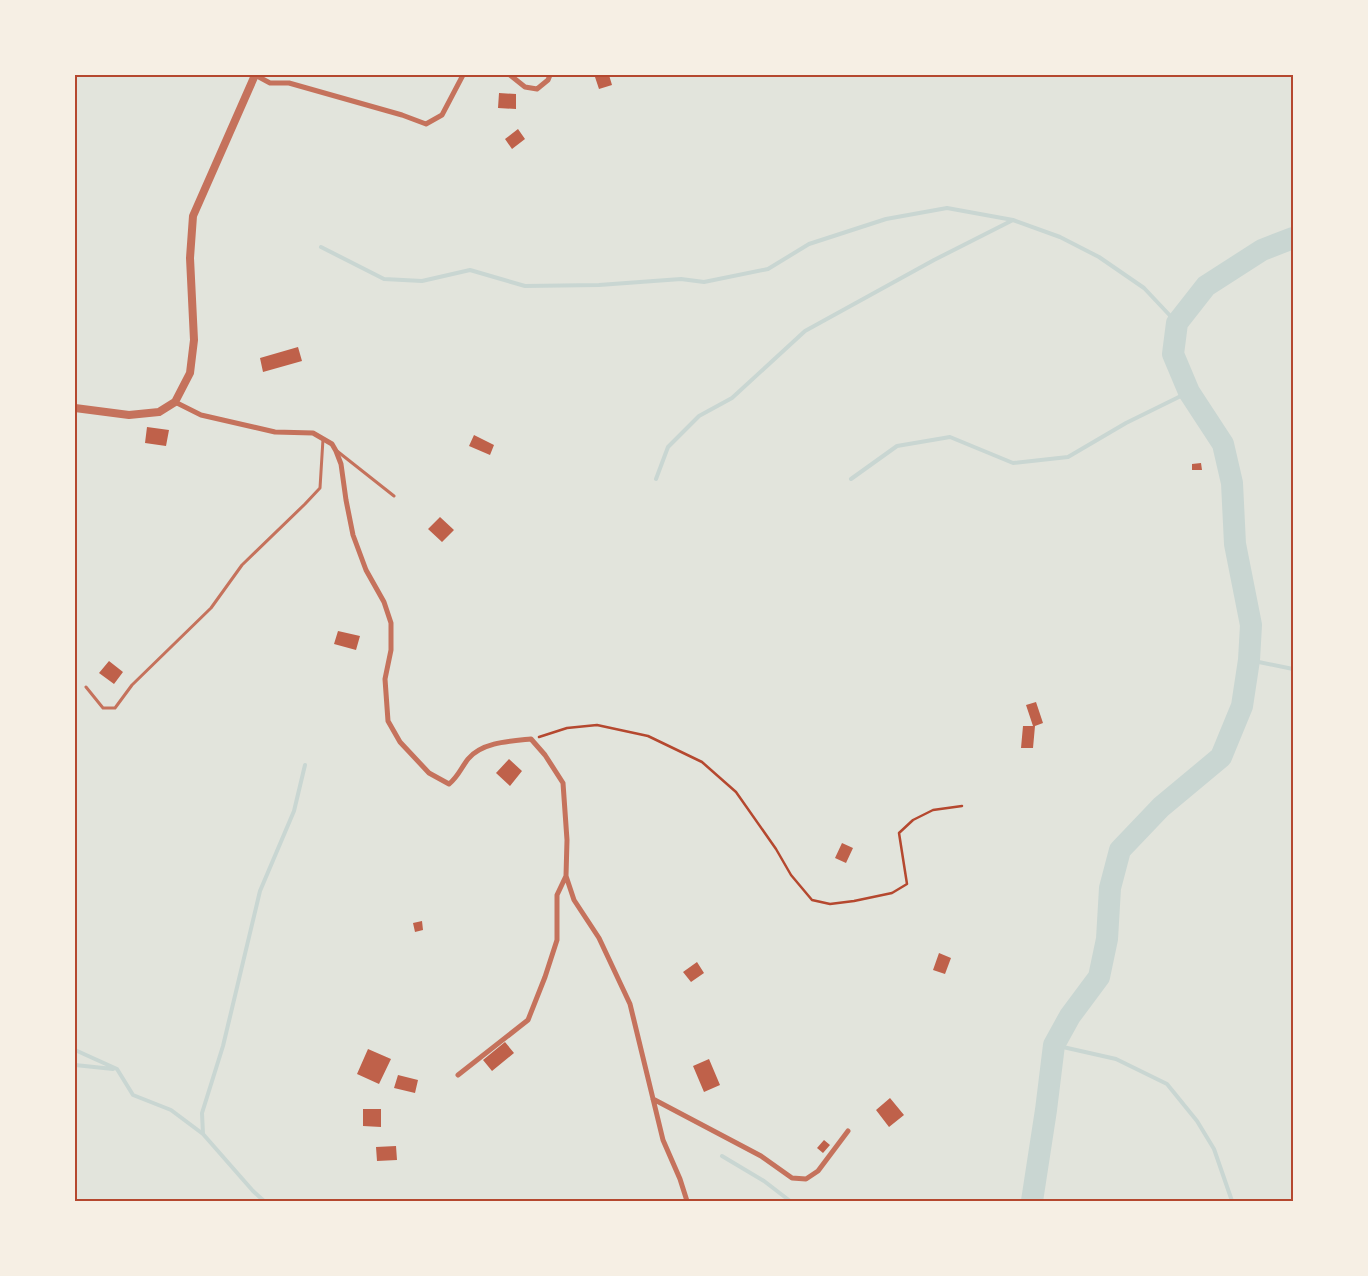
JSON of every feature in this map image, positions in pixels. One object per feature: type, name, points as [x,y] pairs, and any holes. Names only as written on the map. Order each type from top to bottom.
[{"type":"street","points":[[75,408],[128,416],[159,412],[175,402],[190,373],[194,340],[190,258],[193,216],[255,75],[270,83],[289,83],[402,115],[426,124],[442,116],[463,75]]},
{"type":"street","points":[[510,75],[525,87],[538,89],[548,80],[550,75]]},
{"type":"street","points":[[175,402],[201,415],[275,432],[313,434],[332,444],[341,464],[354,536],[366,570],[384,602],[391,623],[390,650],[385,679],[388,721],[400,742],[429,773],[449,784],[457,777],[469,758],[487,746],[508,742],[531,739],[545,755],[563,784],[566,876],[574,900],[598,938],[630,1004],[664,1140],[687,1201]]},
{"type":"street","points":[[458,1075],[528,1020],[557,940],[557,895],[566,876]]},
{"type":"street","points":[[653,1099],[761,1156],[792,1178],[806,1179],[818,1171],[848,1132]]},
{"type":"lane","points":[[86,686],[103,708],[114,708],[132,685],[211,608],[242,565],[320,488],[324,439]]},
{"type":"lane","points":[[336,451],[394,496]]},
{"type":"path","points":[[531,739],[567,728],[596,725],[648,736],[702,762],[736,792],[776,849],[791,875],[812,900],[830,904],[892,893],[907,884],[899,832],[913,820],[933,810],[962,806]]},
{"type":"shaded area","points":[[75,75],[1293,75],[1293,1201],[75,1201]]},
{"type":"building","points":[[609,75],[612,85],[599,89],[595,77]]},
{"type":"building","points":[[499,93],[516,94],[516,109],[498,108]]},
{"type":"building","points":[[518,129],[525,139],[512,149],[505,139]]},
{"type":"building","points":[[298,347],[302,361],[263,372],[260,358]]},
{"type":"building","points":[[147,427],[169,430],[166,446],[145,443]]},
{"type":"building","points":[[474,435],[494,445],[490,455],[469,446]]},
{"type":"building","points":[[1201,463],[1202,470],[1192,470],[1192,464]]},
{"type":"building","points":[[440,517],[454,530],[442,542],[428,529]]},
{"type":"building","points":[[338,631],[360,636],[356,650],[334,644]]},
{"type":"building","points":[[109,661],[123,672],[114,684],[99,673]]},
{"type":"building","points":[[1036,702],[1043,723],[1035,726],[1033,748],[1021,748],[1023,726],[1033,726],[1026,705]]},
{"type":"building","points":[[509,759],[522,771],[510,786],[496,773]]},
{"type":"building","points":[[842,843],[853,848],[846,863],[835,858]]},
{"type":"building","points":[[422,921],[423,930],[415,932],[413,923]]},
{"type":"building","points":[[939,953],[951,958],[945,974],[933,970]]},
{"type":"building","points":[[697,962],[704,973],[691,982],[683,972]]},
{"type":"building","points":[[505,1042],[514,1053],[492,1071],[483,1060]]},
{"type":"building","points":[[368,1049],[391,1059],[379,1084],[357,1074]]},
{"type":"building","points":[[709,1059],[720,1085],[704,1092],[693,1066]]},
{"type":"building","points":[[398,1075],[418,1080],[415,1093],[394,1088]]},
{"type":"building","points":[[890,1098],[904,1115],[889,1127],[876,1110]]},
{"type":"building","points":[[363,1109],[381,1109],[381,1127],[363,1126]]},
{"type":"building","points":[[824,1140],[830,1145],[823,1153],[817,1148]]},
{"type":"building","points":[[396,1146],[397,1160],[377,1161],[376,1147]]},
{"type":"waterway","points":[[321,247],[384,279],[422,281],[470,270],[525,286],[599,285],[681,279],[704,282],[768,269],[809,244],[886,219],[947,208],[1013,220],[1060,237],[1099,257],[1144,288],[1177,323]]},
{"type":"waterway","points":[[656,479],[668,447],[699,416],[732,398],[805,331],[934,260],[1013,220]]},
{"type":"waterway","points":[[1032,1201],[1054,1045],[1070,1016],[1099,977],[1107,939],[1110,888],[1120,850],[1161,807],[1221,757],[1242,706],[1249,660],[1251,625],[1235,544],[1232,483],[1223,444],[1189,392],[1173,354],[1177,323],[1206,286],[1262,250],[1293,238]]},
{"type":"waterway","points":[[851,479],[897,446],[950,437],[1013,463],[1068,457],[1126,423],[1189,392]]},
{"type":"waterway","points":[[1249,660],[1293,669]]},
{"type":"waterway","points":[[264,1201],[203,1134],[202,1113],[223,1046],[260,891],[294,811],[305,765]]},
{"type":"waterway","points":[[1054,1045],[1116,1059],[1167,1084],[1197,1121],[1214,1149],[1232,1201]]},
{"type":"waterway","points":[[75,1050],[117,1069],[133,1095],[171,1110],[203,1134]]},
{"type":"waterway","points":[[75,1065],[113,1069]]},
{"type":"waterway","points":[[722,1156],[764,1181],[790,1201]]}]
